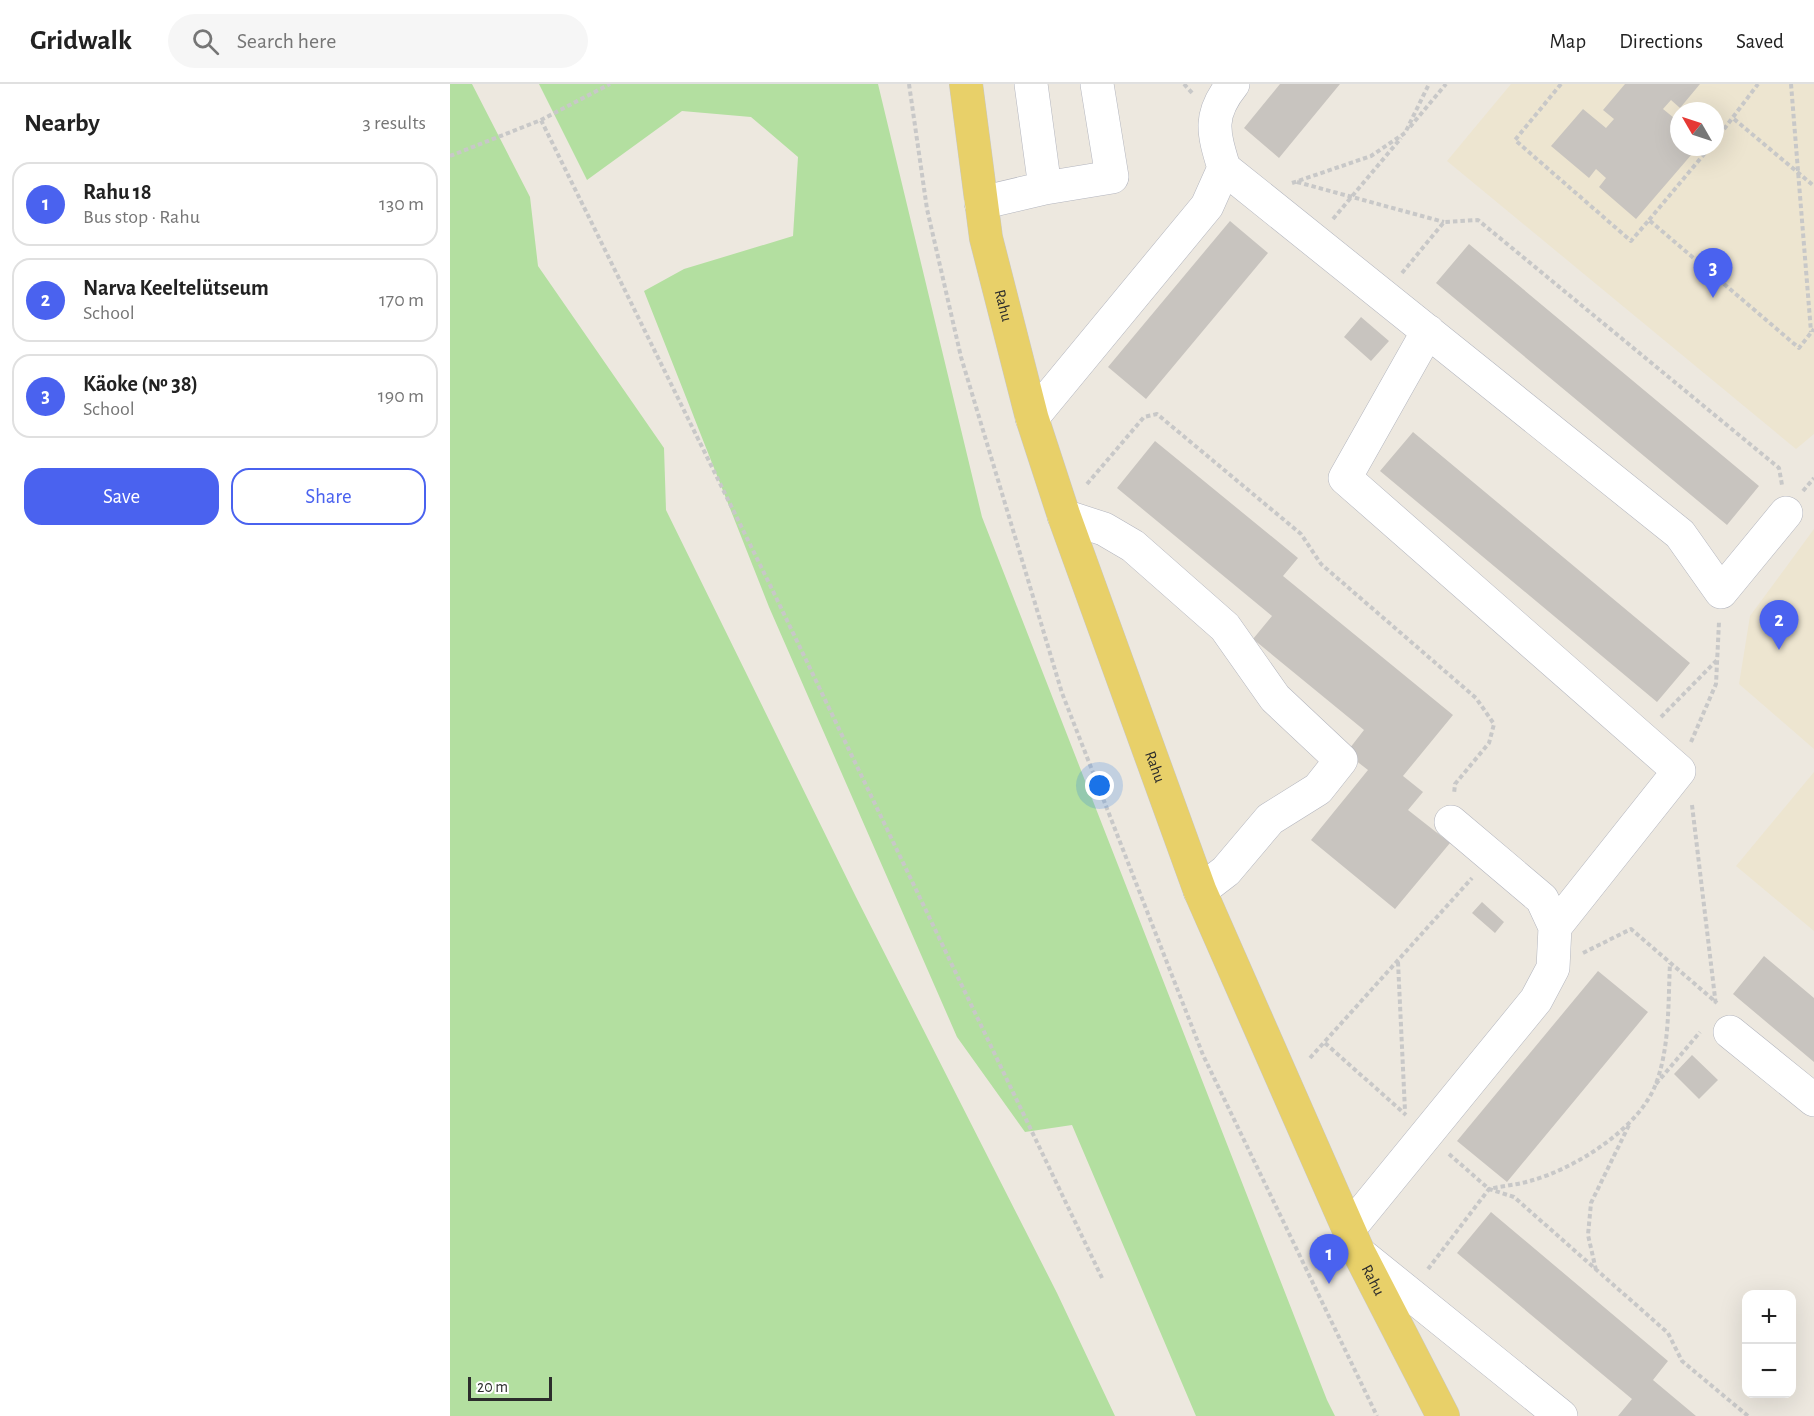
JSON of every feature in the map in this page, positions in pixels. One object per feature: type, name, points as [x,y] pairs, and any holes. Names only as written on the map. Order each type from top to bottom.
[{"type":"main road","name":"Rahu","points":[[966,84],[986,238],[1032,418],[1064,516],[1200,891],[1354,1241],[1443,1416]]},
{"type":"lane","points":[[1031,84],[1045,188]]},
{"type":"lane","points":[[981,203],[1045,188],[1112,177],[1097,84]]},
{"type":"lane","points":[[1233,84],[1219,102],[1213,132],[1234,176],[1680,534],[1721,592],[1786,513]]},
{"type":"lane","points":[[1032,418],[1234,176]]},
{"type":"lane","points":[[1428,332],[1345,478],[1678,771],[1555,927]]},
{"type":"lane","points":[[1064,516],[1104,529],[1133,546],[1225,627],[1275,698],[1341,760],[1318,789],[1270,819],[1226,870],[1200,891]]},
{"type":"lane","points":[[1451,822],[1542,899],[1555,927],[1553,968],[1536,1000],[1416,1124],[1354,1241],[1410,1294],[1561,1416]]},
{"type":"lane","points":[[1717,1017],[1814,1100]]},
{"type":"path","points":[[450,156],[541,120],[610,84]]},
{"type":"path","points":[[909,84],[927,209],[960,357],[1062,693],[1203,1055],[1377,1416]]},
{"type":"path","points":[[1234,176],[1277,185],[1297,182],[1371,156],[1406,133],[1429,84]]},
{"type":"path","points":[[1316,241],[1446,84]]},
{"type":"path","points":[[1561,84],[1515,140],[1631,241],[1702,156]]},
{"type":"path","points":[[1724,131],[1758,84]]},
{"type":"path","points":[[1649,220],[1799,348],[1812,331],[1791,84]]},
{"type":"path","points":[[1734,119],[1814,186]]},
{"type":"path","points":[[541,120],[772,589],[1102,1278]]},
{"type":"path","points":[[1297,182],[1444,222],[1478,220],[1779,468],[1786,513]]},
{"type":"path","points":[[1384,296],[1444,222]]},
{"type":"path","points":[[1087,484],[1144,417],[1157,414],[1301,534],[1321,564],[1476,698],[1494,724],[1489,743],[1455,784],[1451,822]]},
{"type":"path","points":[[1656,1084],[1717,1017],[1692,803],[1678,771],[1716,684],[1721,592]]},
{"type":"path","points":[[1664,728],[1660,717],[1717,660]]},
{"type":"path","points":[[1310,1058],[1491,856]]},
{"type":"path","points":[[1553,968],[1631,929],[1670,963],[1717,1017]]},
{"type":"path","points":[[1398,962],[1416,1124]]},
{"type":"path","points":[[1410,1294],[1489,1189],[1531,1181],[1587,1156],[1629,1124],[1647,1102],[1656,1084],[1667,1027],[1670,963]]},
{"type":"path","points":[[1325,1043],[1489,1189],[1514,1197],[1668,1333],[1682,1361],[1748,1416]]},
{"type":"path","points":[[1596,1270],[1588,1235],[1591,1203],[1629,1124]]},
{"type":"shaded area","points":[[1511,84],[1814,84],[1814,434],[1796,449],[1447,161]]},
{"type":"shaded area","points":[[1814,529],[1814,749],[1739,684],[1750,616]]},
{"type":"shaded area","points":[[1814,772],[1814,931],[1736,866]]},
{"type":"green space","points":[[450,84],[472,84],[530,197],[538,266],[664,448],[666,510],[856,897],[1057,1293],[1115,1416],[450,1416]]},
{"type":"green space","points":[[539,84],[878,84],[982,517],[1335,1416],[1196,1416],[1072,1125],[1025,1132],[957,1037],[769,607],[644,291],[684,269],[793,236],[798,157],[751,117],[682,111],[587,180]]},
{"type":"building","points":[[1280,84],[1340,84],[1279,158],[1244,128]]},
{"type":"building","points":[[1625,84],[1700,84],[1685,102],[1671,100],[1663,109],[1670,115],[1670,156],[1690,156],[1636,219],[1599,187],[1606,178],[1596,169],[1589,178],[1551,146],[1583,109],[1606,128],[1614,119],[1603,110]]},
{"type":"building","points":[[1230,221],[1268,253],[1146,399],[1108,367]]},
{"type":"building","points":[[1469,244],[1759,486],[1727,525],[1436,283]]},
{"type":"building","points":[[1361,317],[1389,341],[1371,361],[1344,337]]},
{"type":"building","points":[[1413,432],[1690,663],[1657,702],[1380,471]]},
{"type":"building","points":[[1155,441],[1298,558],[1283,576],[1453,715],[1403,776],[1423,792],[1408,810],[1450,843],[1395,909],[1311,840],[1368,770],[1346,753],[1364,730],[1253,639],[1272,616],[1117,488]]},
{"type":"building","points":[[1482,902],[1504,922],[1495,933],[1472,913]]},
{"type":"building","points":[[1764,956],[1814,998],[1814,1062],[1733,994]]},
{"type":"building","points":[[1598,971],[1648,1012],[1507,1182],[1457,1141]]},
{"type":"building","points":[[1692,1055],[1718,1080],[1699,1099],[1674,1074]]},
{"type":"building","points":[[1491,1212],[1668,1361],[1653,1380],[1696,1416],[1618,1416],[1632,1399],[1457,1253]]},
{"type":"place","name":"Käoke (№ 38)","points":[[1713,298]]},
{"type":"place","name":"Narva Keeltelütseum","points":[[1779,650]]},
{"type":"place","name":"Rahu 18","points":[[1329,1284]]}]
